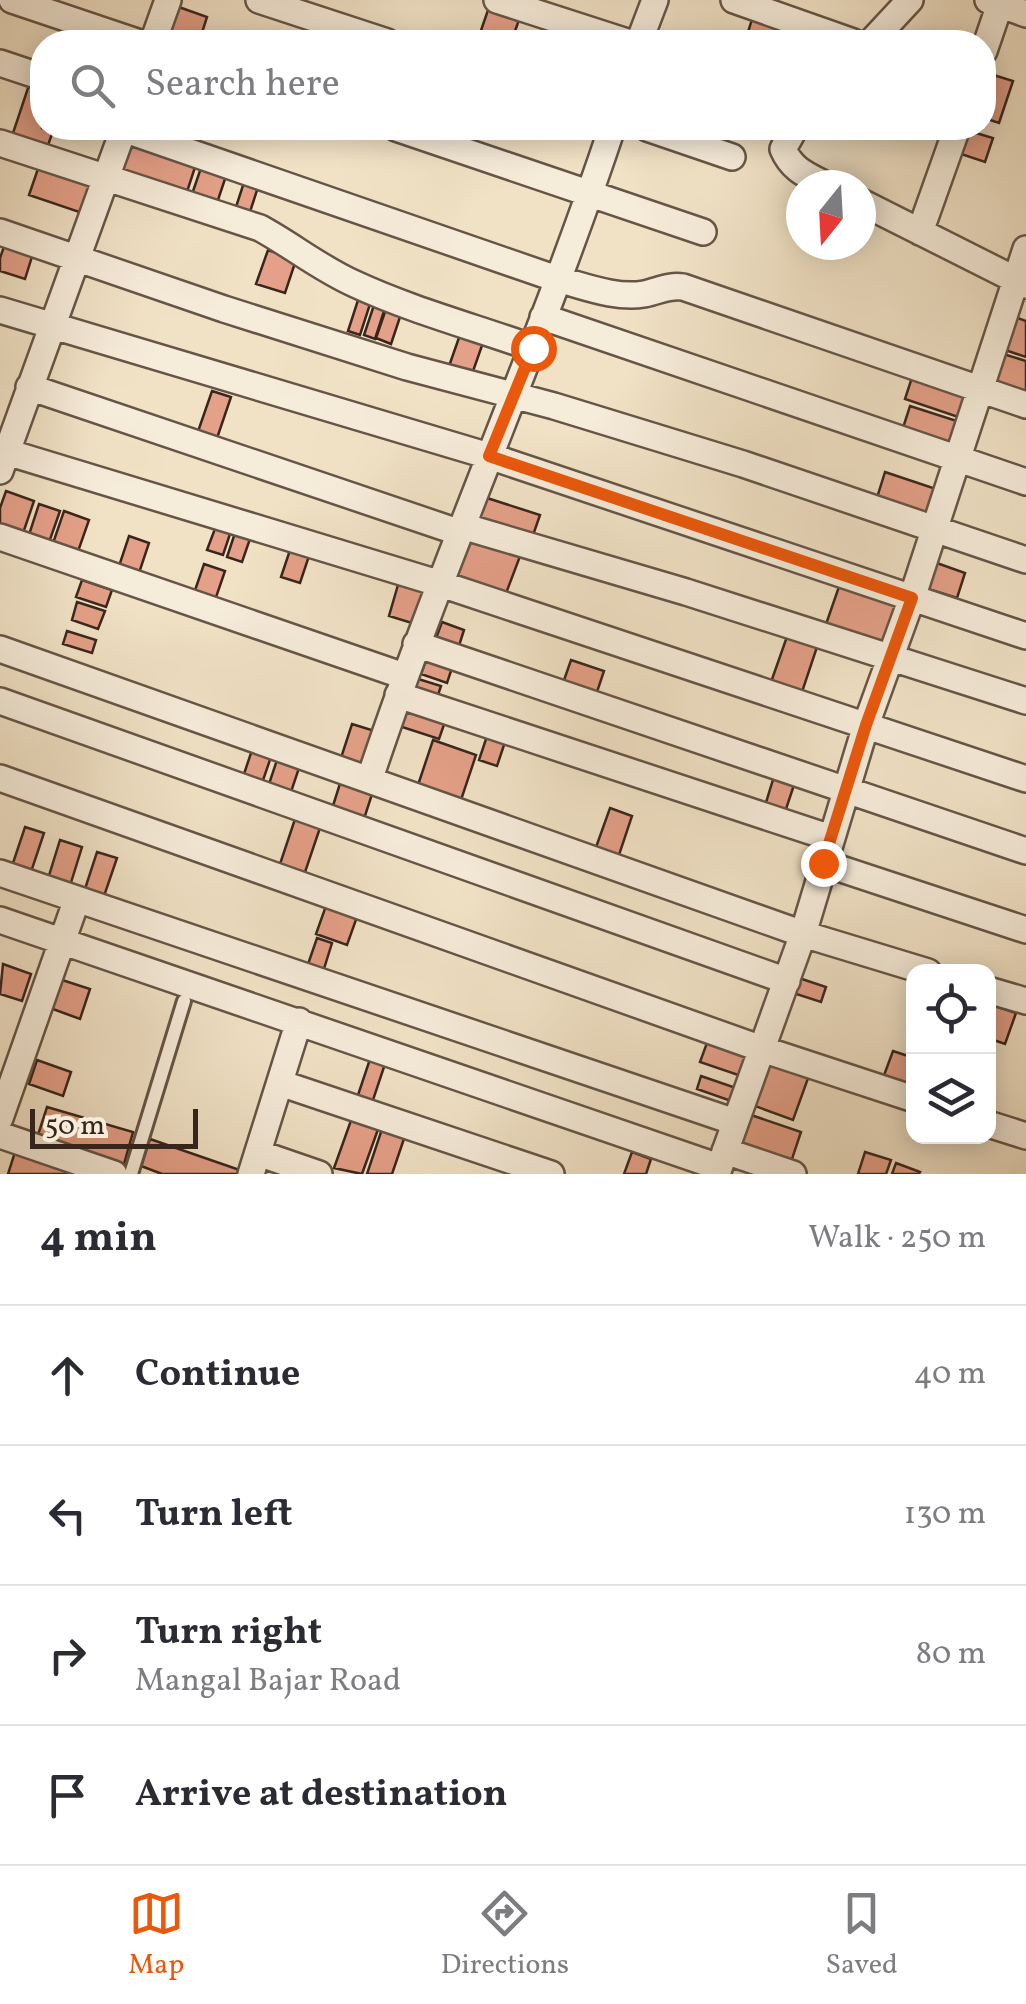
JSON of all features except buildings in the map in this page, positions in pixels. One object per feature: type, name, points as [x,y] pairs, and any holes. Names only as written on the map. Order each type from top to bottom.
[{"type":"street","points":[[12,0],[101,30]]},
{"type":"street","points":[[157,30],[168,0]]},
{"type":"street","points":[[259,0],[350,30]]},
{"type":"street","points":[[497,0],[590,30]]},
{"type":"street","points":[[644,30],[655,0]]},
{"type":"street","points":[[734,0],[819,30]]},
{"type":"street","points":[[882,30],[910,0]]},
{"type":"street","points":[[988,30],[994,2],[1026,14]]},
{"type":"street","points":[[0,63],[30,73]]},
{"type":"street","points":[[119,140],[2,458],[441,584],[1026,779]]},
{"type":"street","points":[[157,140],[557,279],[628,294],[644,294],[671,285],[683,287],[1026,406]]},
{"type":"street","points":[[433,140],[702,232]]},
{"type":"street","points":[[370,778],[416,644],[516,395],[608,140]]},
{"type":"street","points":[[683,140],[732,156]]},
{"type":"street","points":[[788,140],[783,149],[797,170]]},
{"type":"street","points":[[920,232],[953,140]]},
{"type":"street","points":[[0,144],[260,228],[358,286],[533,348]]},
{"type":"street","points":[[876,210],[1021,282]]},
{"type":"street","points":[[0,232],[390,362],[516,395],[743,464],[1026,560]]},
{"type":"street","points":[[720,1164],[804,934],[866,725],[1021,282],[1026,249]]},
{"type":"street","points":[[0,310],[489,456],[1026,636]]},
{"type":"street","points":[[543,317],[1026,482]]},
{"type":"street","points":[[28,387],[452,530],[462,526],[1026,701]]},
{"type":"street","points":[[0,537],[401,686],[1026,930]]},
{"type":"street","points":[[416,644],[1026,851]]},
{"type":"street","points":[[0,649],[804,934],[906,965]]},
{"type":"street","points":[[0,701],[787,980]]},
{"type":"street","points":[[0,778],[762,1049],[906,1096]]},
{"type":"street","points":[[0,873],[735,1122]]},
{"type":"street","points":[[0,1118],[78,900]]},
{"type":"street","points":[[0,920],[720,1164],[793,1174]]},
{"type":"street","points":[[996,992],[1026,1001]]},
{"type":"street","points":[[299,1022],[254,1163],[319,1174]]},
{"type":"street","points":[[280,1083],[551,1174]]},
{"type":"street","points":[[996,1127],[1026,1136]]},
{"type":"street","points":[[0,1136],[114,1174]]},
{"type":"lane","points":[[130,1174],[184,1002]]},
{"type":"route","points":[[533,348],[489,456],[912,598],[866,725],[823,863]]}]
